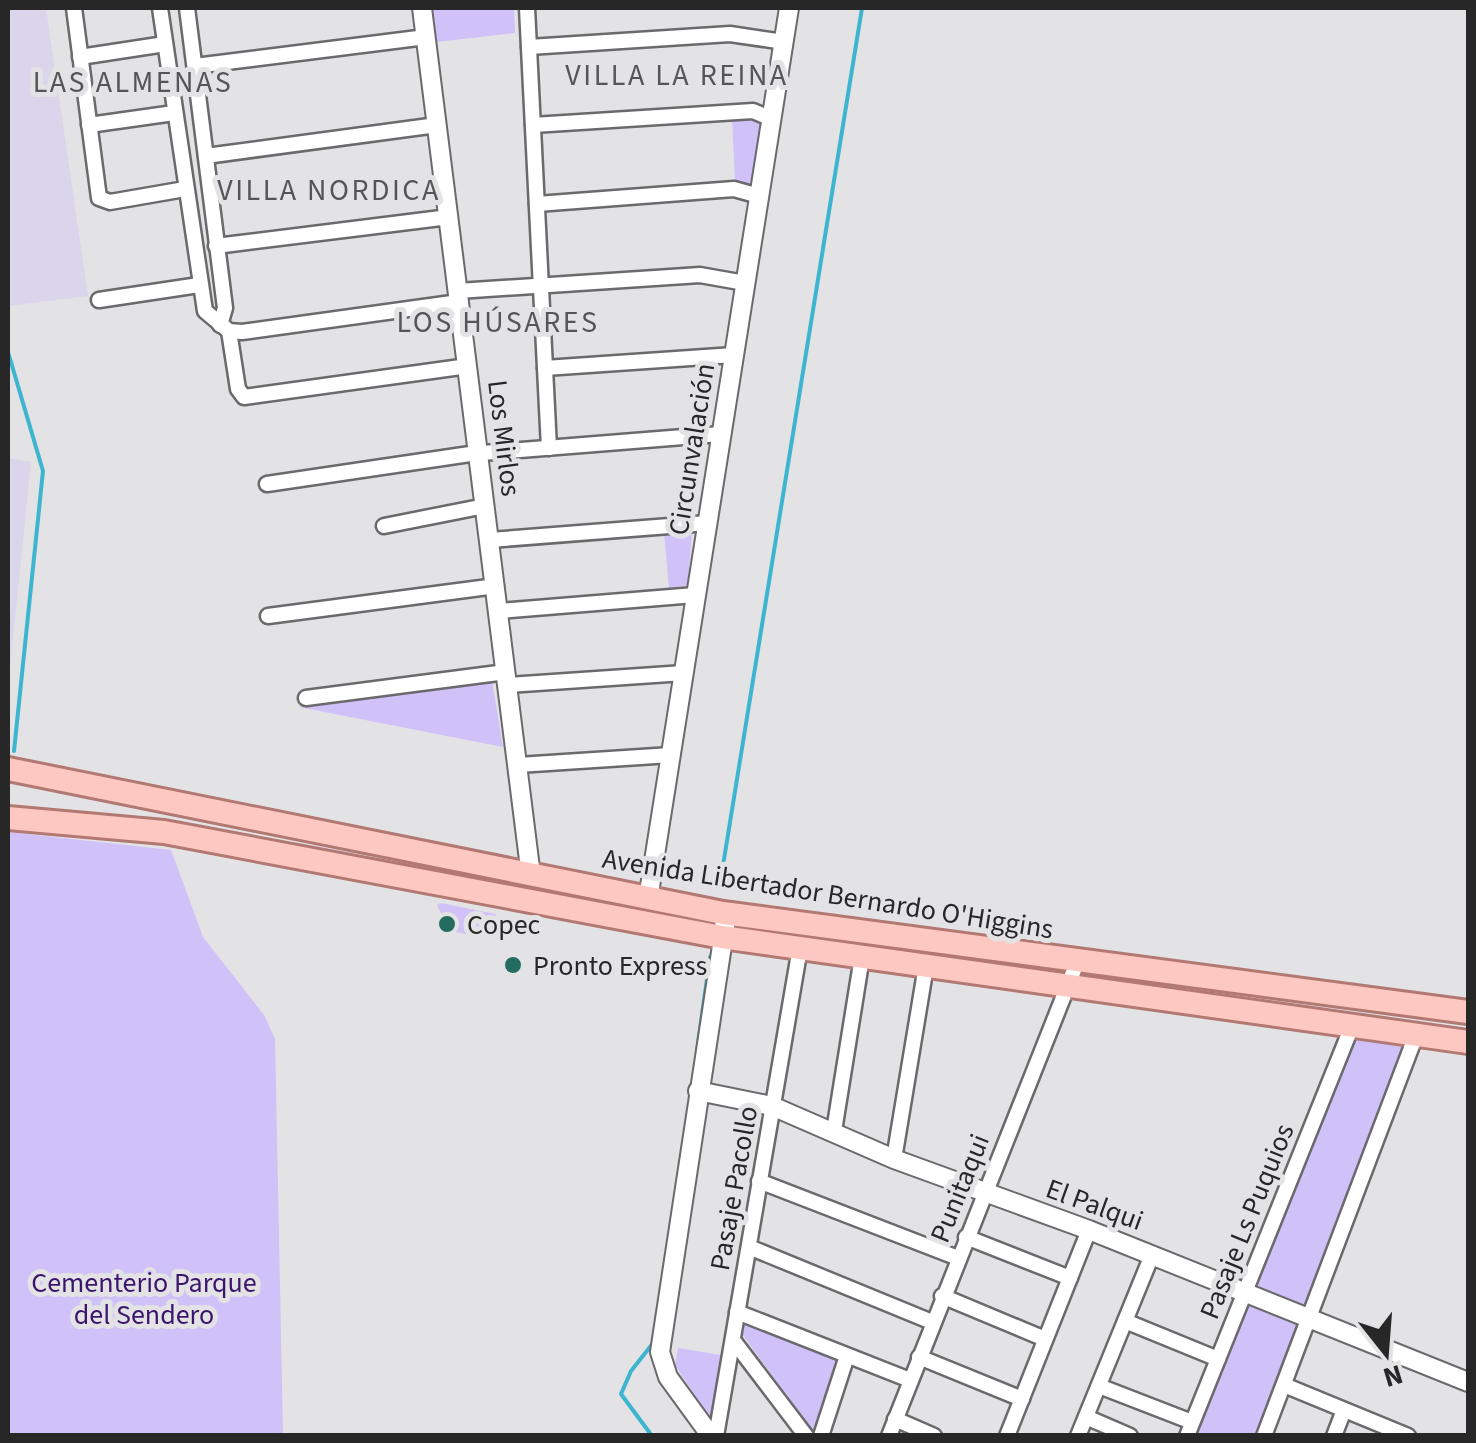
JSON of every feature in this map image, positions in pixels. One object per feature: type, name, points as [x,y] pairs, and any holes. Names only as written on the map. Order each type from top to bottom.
[{"type":"main road","name":"Avenida Libertador Bernardo O'Higgins","points":[[8,768],[723,913],[1468,1012]]},
{"type":"main road","name":"Avenida Libertador Bernardo O'Higgins","points":[[8,818],[164,832],[722,937],[1468,1042]]},
{"type":"main road","points":[[1059,985],[1066,959]]},
{"type":"street","points":[[74,8],[99,198],[110,202],[185,189]]},
{"type":"street","points":[[160,8],[204,312],[224,328],[242,332],[541,285],[700,275],[746,283]]},
{"type":"street","points":[[187,8],[226,308],[224,328],[238,388],[244,397],[468,366]]},
{"type":"street","name":"Los Mirlos","points":[[422,8],[531,876]]},
{"type":"street","points":[[526,8],[549,448]]},
{"type":"street","name":"Circunvalación","points":[[648,899],[789,8]]},
{"type":"street","points":[[529,46],[730,34],[784,42]]},
{"type":"street","points":[[195,66],[426,37]]},
{"type":"street","points":[[80,57],[165,44]]},
{"type":"street","points":[[533,125],[754,110],[772,119]]},
{"type":"street","points":[[89,125],[174,113]]},
{"type":"street","points":[[206,156],[437,125]]},
{"type":"street","points":[[537,204],[734,189],[758,196]]},
{"type":"street","points":[[216,246],[449,217]]},
{"type":"street","points":[[99,300],[199,285]]},
{"type":"street","points":[[545,368],[734,355]]},
{"type":"street","points":[[268,484],[479,454],[722,434]]},
{"type":"street","points":[[384,526],[486,506]]},
{"type":"street","points":[[490,540],[708,523]]},
{"type":"street","points":[[268,616],[496,586]]},
{"type":"street","points":[[499,611],[695,595]]},
{"type":"street","points":[[306,698],[507,678],[684,674]]},
{"type":"street","points":[[518,765],[671,755]]},
{"type":"street","points":[[714,1436],[663,1366],[660,1352],[723,913]]},
{"type":"street","name":"Pasaje Pacollo","points":[[714,1436],[800,948]]},
{"type":"street","points":[[834,1131],[862,957]]},
{"type":"street","points":[[894,1159],[926,966]]},
{"type":"street","name":"Punitaqui","points":[[888,1436],[985,1194],[1059,985]]},
{"type":"street","name":"Pasaje Ls Puquios","points":[[1190,1429],[1352,1026]]},
{"type":"street","points":[[1264,1436],[1416,1035]]},
{"type":"street","name":"El Palqui","points":[[698,1091],[772,1106],[894,1159],[1090,1230],[1468,1382]]},
{"type":"street","points":[[759,1181],[958,1258]]},
{"type":"street","points":[[1007,1436],[1090,1230]]},
{"type":"street","points":[[966,1237],[1070,1278]]},
{"type":"street","points":[[749,1247],[932,1322]]},
{"type":"street","points":[[1078,1436],[1152,1255]]},
{"type":"street","points":[[942,1296],[1045,1339]]},
{"type":"street","points":[[737,1312],[910,1380]]},
{"type":"street","points":[[1125,1322],[1218,1359]]},
{"type":"street","points":[[732,1340],[806,1436]]},
{"type":"street","points":[[821,1436],[848,1356]]},
{"type":"street","points":[[920,1356],[1022,1399]]},
{"type":"street","points":[[1284,1385],[1406,1435]]},
{"type":"street","points":[[1099,1386],[1190,1429]]},
{"type":"street","points":[[1334,1436],[1344,1410]]},
{"type":"street","points":[[1086,1418],[1130,1436]]},
{"type":"street","points":[[895,1419],[934,1436]]},
{"type":"shaded area","points":[[8,8],[46,8],[88,296],[8,306]]},
{"type":"shaded area","points":[[8,458],[31,462],[8,687]]},
{"type":"green space","points":[[432,8],[514,8],[515,33],[437,42]]},
{"type":"green space","points":[[732,118],[751,119],[760,124],[752,185],[735,180]]},
{"type":"green space","points":[[692,530],[688,585],[669,588],[664,533]]},
{"type":"green space","points":[[492,681],[503,747],[299,707]]},
{"type":"green space","name":"Cementerio Parque del Sendero","points":[[8,832],[171,850],[203,937],[264,1015],[275,1039],[283,1435],[8,1435]]},
{"type":"green space","points":[[437,905],[497,917],[476,934],[449,931]]},
{"type":"green space","points":[[1351,1036],[1415,1049],[1258,1435],[1191,1436]]},
{"type":"green space","points":[[745,1319],[841,1357],[815,1434],[742,1334]]},
{"type":"green space","points":[[678,1348],[721,1355],[711,1420],[675,1365]]},
{"type":"waterway","points":[[720,884],[862,8]]},
{"type":"waterway","points":[[8,352],[43,471],[14,751]]},
{"type":"waterway","points":[[697,1051],[710,957]]},
{"type":"waterway","points":[[652,1436],[621,1394],[631,1371],[654,1342]]},
{"type":"place","name":"Copec","points":[[447,924]]},
{"type":"place","name":"Pronto Express","points":[[513,965]]},
{"type":"district","name":"VILLA LA REINA","points":[[677,75]]},
{"type":"district","name":"LAS ALMENAS","points":[[133,82]]},
{"type":"district","name":"VILLA NORDICA","points":[[329,190]]},
{"type":"district","name":"LOS HÚSARES","points":[[498,322]]}]
